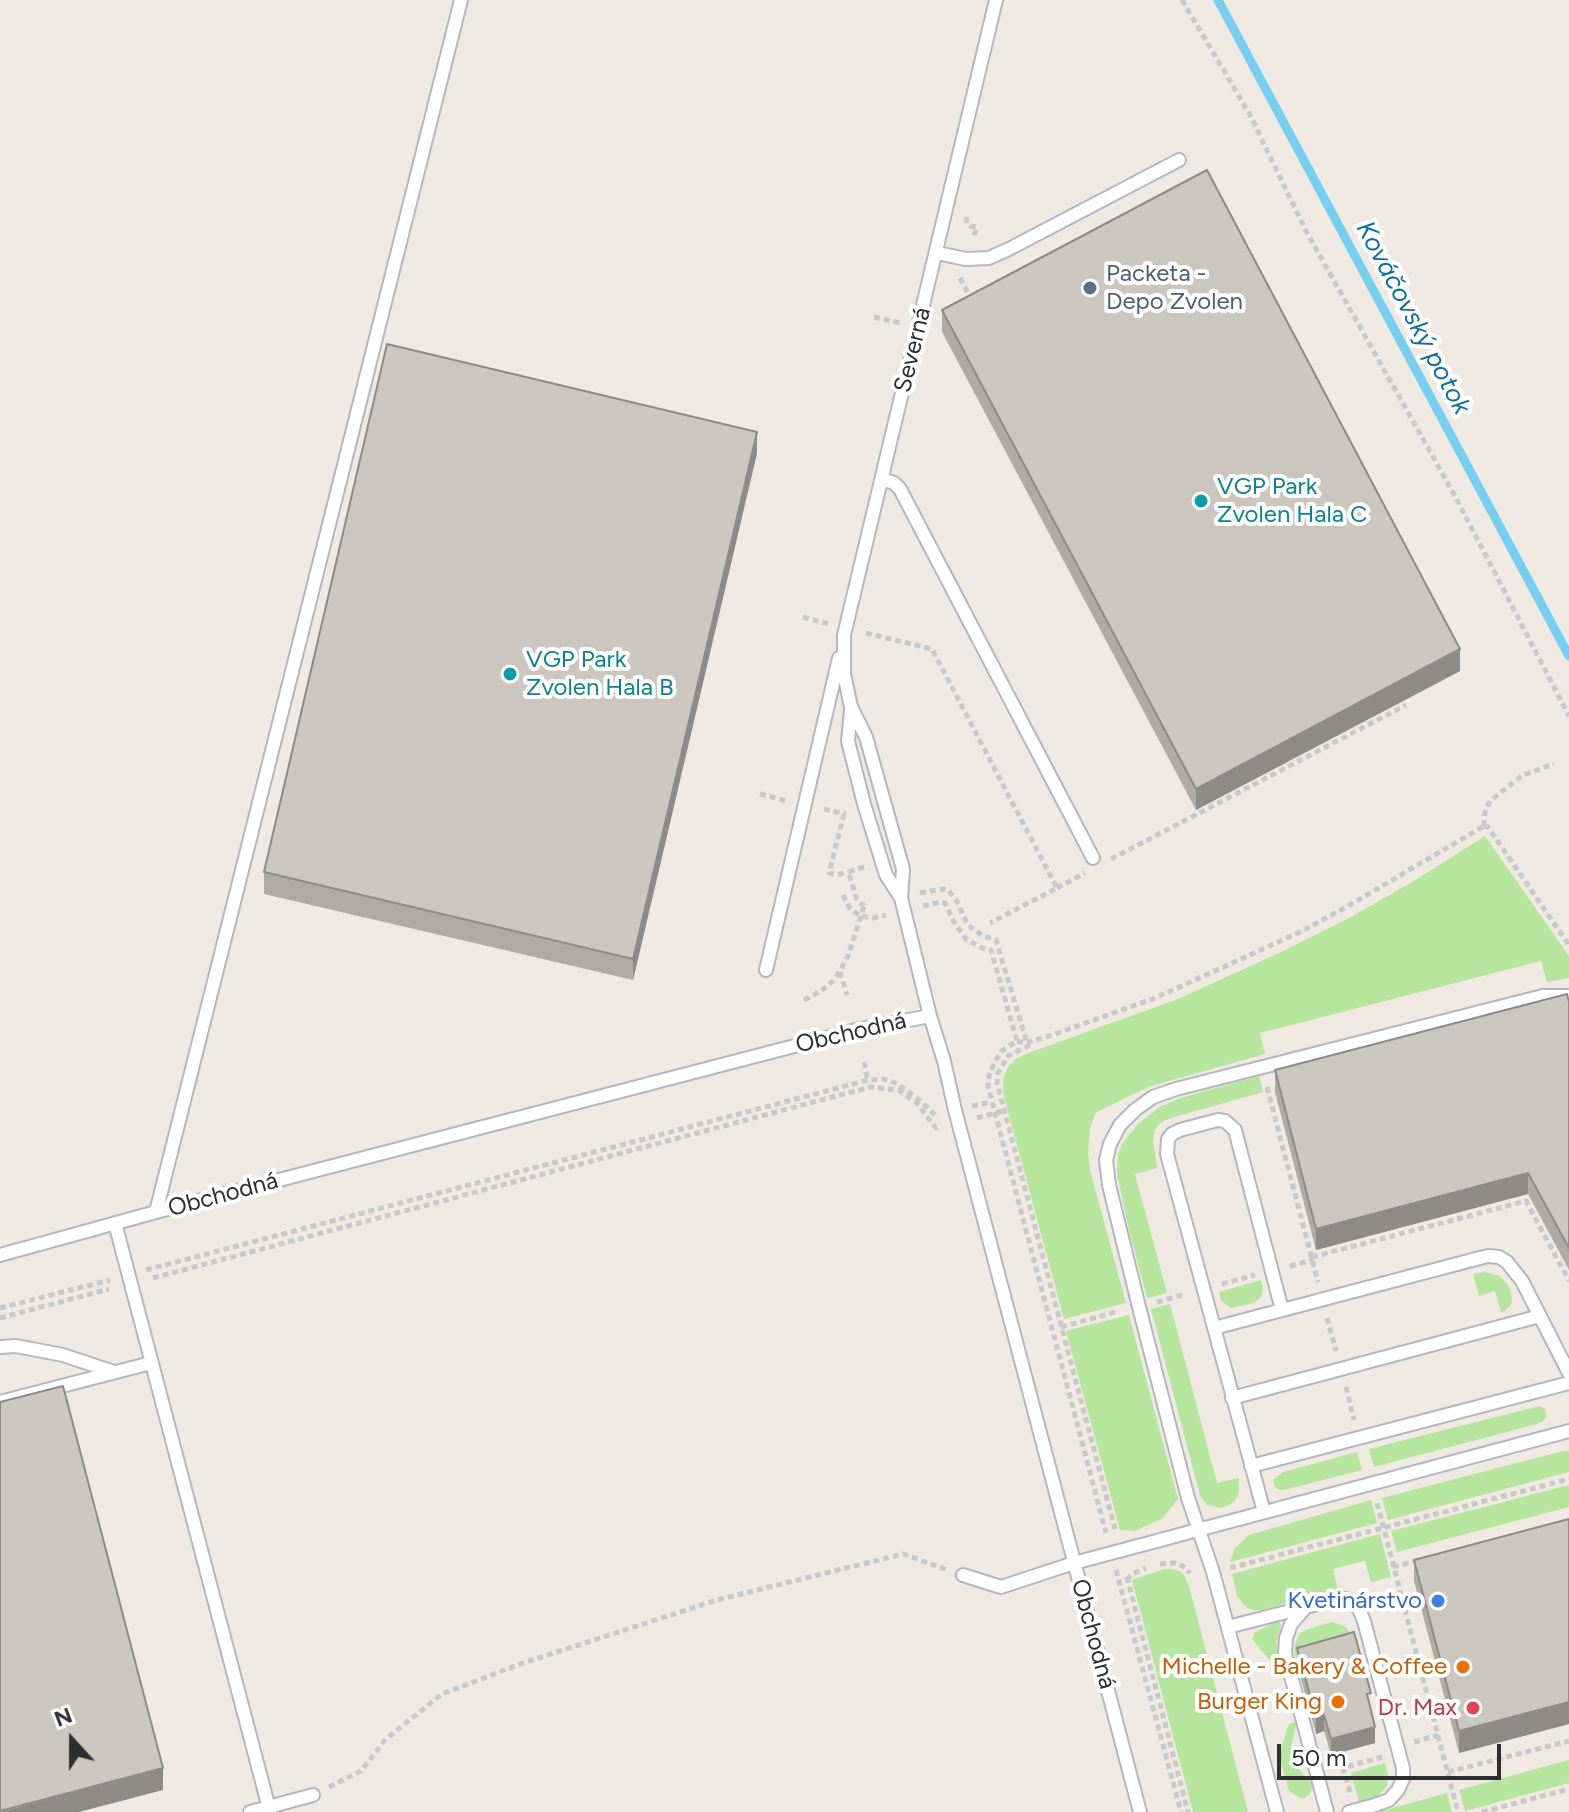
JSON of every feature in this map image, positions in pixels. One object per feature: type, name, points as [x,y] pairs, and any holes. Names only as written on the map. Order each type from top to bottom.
[{"type":"lane","points":[[156,1212],[461,0]]},
{"type":"lane","name":"Severná","points":[[930,1016],[903,904],[903,869],[866,737],[851,707],[844,674],[845,631],[996,0]]},
{"type":"lane","points":[[937,253],[966,259],[989,258],[1179,160]]},
{"type":"lane","points":[[882,479],[900,489],[1096,862]]},
{"type":"lane","points":[[766,970],[845,631]]},
{"type":"lane","name":"Severná","points":[[851,707],[848,741],[864,804],[886,875],[903,904]]},
{"type":"lane","points":[[1277,1812],[1213,1572],[1188,1498],[1131,1276],[1109,1185],[1106,1160],[1110,1144],[1120,1125],[1135,1110],[1153,1097],[1176,1089],[1543,996],[1569,996]]},
{"type":"lane","name":"Obchodná","points":[[0,1255],[841,1033],[930,1016],[1140,1812]]},
{"type":"lane","points":[[1264,1512],[1166,1146],[1172,1134],[1218,1120],[1230,1124],[1238,1137],[1282,1310]]},
{"type":"lane","points":[[115,1223],[269,1810]]},
{"type":"lane","points":[[1214,1328],[1488,1256],[1499,1257],[1515,1271],[1569,1373]]},
{"type":"lane","points":[[1232,1398],[1540,1316]]},
{"type":"lane","points":[[0,1347],[16,1346],[63,1355],[114,1372]]},
{"type":"lane","points":[[0,1402],[151,1363]]},
{"type":"lane","points":[[1251,1466],[1569,1383]]},
{"type":"lane","points":[[963,1575],[1001,1587],[1074,1563],[1569,1431]]},
{"type":"lane","points":[[1228,1627],[1341,1598],[1350,1600],[1359,1609],[1403,1768],[1403,1779],[1389,1800],[1351,1808]]},
{"type":"lane","points":[[1308,1606],[1291,1624],[1285,1653],[1327,1812]]},
{"type":"lane","points":[[250,1812],[269,1810],[313,1795]]},
{"type":"path","points":[[1182,0],[1249,113],[1306,231],[1455,496],[1569,716]]},
{"type":"path","points":[[966,214],[967,223],[977,227],[960,278],[977,309]]},
{"type":"path","points":[[803,617],[845,631],[932,649],[1057,888]]},
{"type":"path","points":[[1096,862],[1406,705]]},
{"type":"path","points":[[1484,826],[1490,801],[1523,775],[1554,764]]},
{"type":"path","points":[[760,794],[855,816]]},
{"type":"path","points":[[844,814],[829,873],[837,875],[869,865]]},
{"type":"path","points":[[1484,826],[1488,827],[1569,945]]},
{"type":"path","points":[[1181,1812],[994,1114],[989,1075],[1002,1051],[1017,1041],[1027,1043],[1155,998],[1302,931],[1484,826]]},
{"type":"path","points":[[804,1000],[821,991],[840,971],[866,906],[857,899],[848,872]]},
{"type":"path","points":[[990,923],[1085,873]]},
{"type":"path","points":[[920,893],[948,890],[968,925],[983,936],[996,940],[1028,1046],[1008,1056],[998,1073],[997,1083],[1115,1529]]},
{"type":"path","points":[[843,895],[849,907],[860,916],[873,918],[903,904],[945,903],[966,939],[991,950],[1017,1041]]},
{"type":"path","points":[[840,971],[847,995]]},
{"type":"path","points":[[864,1062],[869,1083]]},
{"type":"path","points":[[1262,1067],[1319,1285]]},
{"type":"path","points":[[153,1278],[884,1079],[898,1084],[935,1115],[991,1102]]},
{"type":"path","points":[[0,1308],[869,1083],[898,1090],[916,1102],[936,1128]]},
{"type":"path","points":[[976,1118],[1003,1111]]},
{"type":"path","points":[[1286,1267],[1526,1201],[1569,1281]]},
{"type":"path","points":[[1217,1286],[1259,1274]]},
{"type":"path","points":[[0,1318],[109,1289]]},
{"type":"path","points":[[1149,1304],[1191,1293]]},
{"type":"path","points":[[1061,1327],[1128,1309]]},
{"type":"path","points":[[1326,1313],[1338,1356]]},
{"type":"path","points":[[1344,1382],[1356,1425]]},
{"type":"path","points":[[1230,1568],[1569,1479]]},
{"type":"path","points":[[1376,1500],[1458,1812]]},
{"type":"path","points":[[313,1795],[361,1771],[386,1739],[442,1694],[523,1663],[717,1600],[903,1554],[963,1575]]},
{"type":"path","points":[[1393,1567],[1423,1560]]},
{"type":"path","points":[[1188,1812],[1127,1576],[1162,1563],[1175,1563],[1183,1566],[1192,1577]]},
{"type":"path","points":[[1413,1742],[1438,1735]]},
{"type":"path","points":[[1448,1772],[1569,1741]]},
{"type":"path","points":[[1351,1808],[1343,1768],[1384,1757]]},
{"type":"path","points":[[1482,1812],[1569,1789]]},
{"type":"green space","points":[[1485,836],[1569,956],[1569,978],[1547,982],[1541,961],[1260,1033],[1265,1054],[1148,1087],[1099,1111],[1090,1128],[1090,1170],[1126,1303],[1064,1319],[1004,1097],[1003,1081],[1007,1068],[1017,1058],[1031,1052],[1178,999],[1279,953],[1409,884]]},
{"type":"green space","points":[[1259,1076],[1263,1092],[1171,1118],[1160,1123],[1155,1130],[1153,1140],[1157,1168],[1135,1174],[1167,1293],[1147,1298],[1117,1174],[1122,1144],[1138,1124],[1161,1106]]},
{"type":"green space","points":[[1485,1272],[1500,1276],[1508,1285],[1512,1302],[1505,1311],[1501,1312],[1495,1291],[1479,1296],[1473,1274]]},
{"type":"green space","points":[[1261,1280],[1262,1296],[1254,1303],[1231,1308],[1221,1301],[1219,1292]]},
{"type":"green space","points":[[1170,1304],[1217,1483],[1239,1478],[1237,1497],[1222,1508],[1207,1505],[1200,1495],[1151,1309]]},
{"type":"green space","points":[[1129,1315],[1178,1499],[1163,1518],[1135,1531],[1120,1530],[1066,1331]]},
{"type":"green space","points":[[1540,1406],[1545,1409],[1546,1417],[1537,1424],[1374,1467],[1369,1449]]},
{"type":"green space","points":[[1569,1451],[1569,1472],[1388,1520],[1382,1498]]},
{"type":"green space","points":[[1357,1452],[1362,1470],[1284,1490],[1275,1487],[1273,1480],[1283,1472]]},
{"type":"green space","points":[[1569,1485],[1569,1507],[1397,1552],[1391,1531]]},
{"type":"green space","points":[[1371,1500],[1377,1523],[1230,1562],[1235,1548],[1249,1535]]},
{"type":"green space","points":[[1380,1534],[1391,1577],[1371,1582],[1365,1561],[1333,1569],[1338,1590],[1261,1610],[1246,1607],[1237,1596],[1232,1574]]},
{"type":"green space","points":[[1164,1569],[1179,1571],[1189,1586],[1248,1812],[1193,1812],[1132,1580]]},
{"type":"green space","points":[[1279,1621],[1281,1625],[1276,1643],[1281,1661],[1273,1664],[1252,1639],[1255,1632]]},
{"type":"green space","points":[[1332,1622],[1349,1631],[1354,1649],[1296,1664],[1294,1648],[1299,1634]]},
{"type":"green space","points":[[1297,1722],[1291,1746],[1297,1767],[1312,1784],[1311,1793],[1305,1798],[1289,1791],[1279,1755],[1289,1724]]},
{"type":"green space","points":[[1569,1760],[1569,1783],[1465,1811],[1459,1790]]},
{"type":"green space","points":[[1385,1763],[1387,1786],[1377,1797],[1359,1802],[1351,1773]]},
{"type":"green space","points":[[1447,1793],[1452,1812],[1379,1812],[1396,1807]]},
{"type":"building","name":"VGP Park Zvolen Hala C","points":[[1207,170],[1460,649],[1196,789],[942,310]]},
{"type":"building","name":"VGP Park Zvolen Hala B","points":[[387,344],[757,432],[633,959],[264,872]]},
{"type":"building","points":[[1567,994],[1569,1248],[1528,1173],[1316,1229],[1275,1070]]},
{"type":"building","points":[[63,1386],[163,1768],[0,1811],[0,1402]]},
{"type":"building","points":[[1569,1519],[1569,1702],[1459,1731],[1414,1560]]},
{"type":"building","points":[[1354,1632],[1371,1693],[1367,1694],[1375,1727],[1331,1739],[1324,1715],[1316,1717],[1297,1648]]},
{"type":"waterway","name":"Kováčovský potok","points":[[1218,0],[1569,656]]},
{"type":"place","name":"Packeta - Depo Zvolen","points":[[1090,288]]},
{"type":"place","name":"VGP Park Zvolen Hala C","points":[[1201,501]]},
{"type":"place","name":"VGP Park Zvolen Hala B","points":[[510,674]]},
{"type":"place","name":"Kvetinárstvo","points":[[1438,1601]]},
{"type":"place","name":"Michelle - Bakery & Coffee","points":[[1463,1667]]},
{"type":"place","name":"Burger King","points":[[1338,1702]]},
{"type":"place","name":"Dr. Max","points":[[1473,1708]]}]
